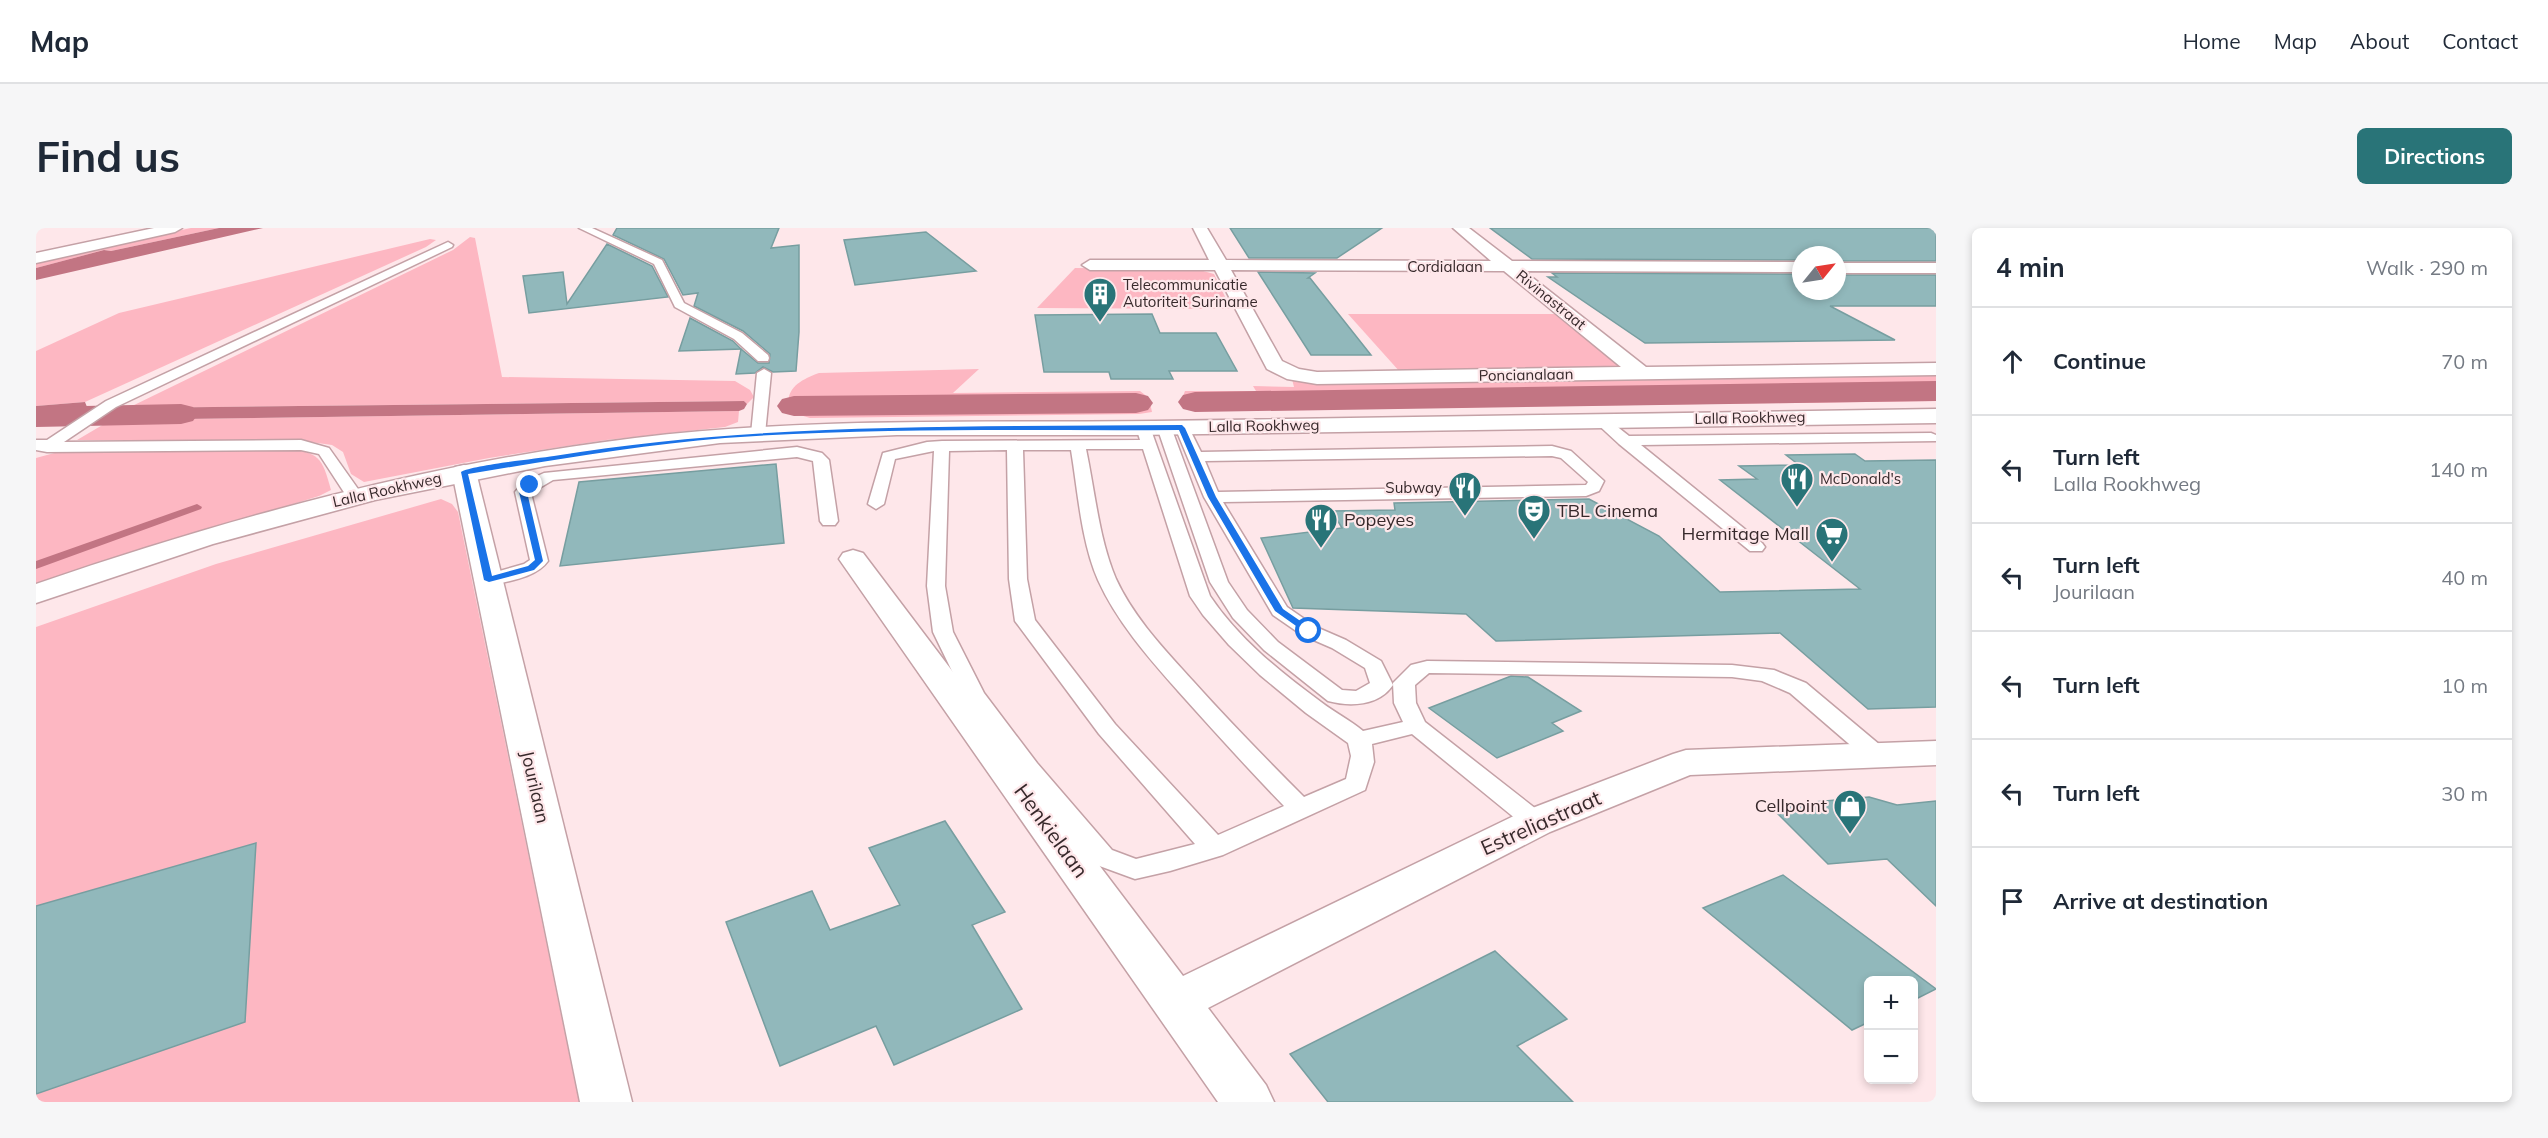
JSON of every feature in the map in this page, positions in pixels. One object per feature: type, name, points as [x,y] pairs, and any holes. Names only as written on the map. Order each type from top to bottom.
[{"type":"street","points":[[36,258],[175,228]]},
{"type":"street","name":"Poncianalaan","points":[[1200,228],[1274,365],[1294,375],[1317,378],[1936,369]]},
{"type":"street","name":"Rivinastraat","points":[[1460,228],[1642,374]]},
{"type":"street","points":[[75,238],[95,244]]},
{"type":"street","name":"Cordialaan","points":[[1090,265],[1792,267]]},
{"type":"street","points":[[1846,268],[1936,268]]},
{"type":"street","name":"Lalla Rookhweg","points":[[36,594],[246,525],[356,496],[464,472],[619,447],[758,434],[829,430],[1159,432],[1600,420],[1891,417],[1934,431]]},
{"type":"street","name":"Jourilaan","points":[[464,472],[606,1102]]},
{"type":"street","name":"Henkielaan","points":[[853,559],[1248,1102]]},
{"type":"street","name":"Estreliastraat","points":[[1176,1002],[1536,822],[1686,763],[1936,753]]},
{"type":"lane","points":[[584,228],[658,262],[679,304],[738,336],[763,365],[758,434]]},
{"type":"lane","points":[[36,453],[43,446],[111,404],[448,245]]},
{"type":"lane","points":[[1600,420],[1756,547]]},
{"type":"lane","points":[[1624,441],[1934,431]]},
{"type":"lane","points":[[876,504],[888,456],[912,449],[942,446],[1078,444],[1159,432],[1194,457],[1212,497],[1280,611],[1309,631],[1339,644],[1374,665],[1382,685],[1360,698],[1336,696],[1271,646],[1240,614],[1219,582],[1159,432]]},
{"type":"lane","points":[[942,446],[936,586],[943,632],[974,695],[1029,769],[1103,857],[1135,870],[1214,848],[1356,784],[1364,765],[1358,740],[1312,707],[1208,611],[1200,596],[1159,432]]},
{"type":"lane","points":[[1015,444],[1018,579],[1025,621],[1107,729],[1214,848]]},
{"type":"lane","points":[[1078,444],[1097,548],[1107,579],[1125,613],[1154,651],[1231,737],[1301,809]]},
{"type":"lane","points":[[43,446],[301,445],[324,451],[356,496]]},
{"type":"lane","points":[[1194,457],[1552,451],[1566,454],[1596,481],[1593,488],[1586,491],[1212,497]]},
{"type":"lane","points":[[489,580],[531,568],[539,561],[523,492],[530,485],[550,476],[804,453],[817,456],[821,460],[829,521]]},
{"type":"lane","points":[[1536,822],[1416,726],[1405,703],[1404,683],[1418,670],[1427,667],[1732,671],[1766,675],[1798,688],[1878,756]]},
{"type":"lane","points":[[1358,740],[1416,726]]},
{"type":"shaded area","points":[[191,228],[219,228],[111,251],[104,250],[36,268],[36,261]]},
{"type":"shaded area","points":[[219,228],[263,228],[36,280],[36,268],[104,250],[111,251]]},
{"type":"shaded area","points":[[470,237],[475,238],[502,377],[735,381],[750,390],[754,397],[747,404],[744,401],[128,408],[453,250]]},
{"type":"shaded area","points":[[430,239],[436,240],[426,247],[85,402],[36,406],[36,351],[119,313]]},
{"type":"shaded area","points":[[1075,268],[1196,269],[1214,274],[1231,309],[1037,308]]},
{"type":"shaded area","points":[[1348,314],[1559,314],[1621,365],[1618,369],[1400,372]]},
{"type":"shaded area","points":[[979,369],[953,393],[1140,391],[1149,398],[1152,412],[810,418],[790,412],[788,404],[791,391],[795,386],[819,373]]},
{"type":"shaded area","points":[[1936,375],[1936,401],[1200,411],[1185,408],[1180,404],[1185,391],[1256,391],[1253,386],[1294,387],[1292,379]]},
{"type":"shaded area","points":[[744,401],[747,404],[739,411],[111,420],[110,418],[128,408]]},
{"type":"shaded area","points":[[85,402],[87,407],[65,422],[36,425],[36,406]]},
{"type":"shaded area","points":[[739,411],[738,422],[725,427],[606,440],[489,458],[364,482],[351,474],[343,452],[332,445],[303,441],[77,440],[111,420]]},
{"type":"shaded area","points":[[285,449],[305,452],[317,458],[325,470],[331,490],[319,496],[36,584],[36,458],[58,452]]},
{"type":"shaded area","points":[[441,499],[452,504],[458,512],[579,1102],[36,1102],[36,627],[216,564]]},
{"type":"building","points":[[617,228],[779,228],[771,248],[799,245],[799,332],[796,371],[773,372],[763,367],[755,373],[736,374],[741,349],[758,363],[769,363],[770,354],[743,331],[694,306],[698,293],[683,295],[664,259],[613,235]]},
{"type":"building","points":[[1230,228],[1382,228],[1337,258],[1249,258]]},
{"type":"building","points":[[1490,228],[1936,228],[1936,261],[1846,261],[1846,246],[1792,246],[1792,260],[1532,259]]},
{"type":"building","points":[[926,232],[976,271],[855,285],[844,240]]},
{"type":"building","points":[[607,244],[652,266],[668,297],[529,313],[523,276],[563,272],[567,304]]},
{"type":"building","points":[[1258,272],[1315,273],[1308,278],[1371,355],[1311,355]]},
{"type":"building","points":[[1552,273],[1792,274],[1792,300],[1846,300],[1846,275],[1936,275],[1936,306],[1830,306],[1895,340],[1645,343],[1548,277],[1557,277]]},
{"type":"building","points":[[1152,314],[1160,333],[1216,333],[1237,371],[1169,371],[1173,379],[1111,379],[1109,372],[1044,372],[1035,315]]},
{"type":"building","points":[[690,318],[733,341],[741,349],[679,351]]},
{"type":"building","points":[[1855,454],[1865,461],[1936,460],[1936,707],[1868,709],[1780,633],[1496,641],[1466,614],[1293,608],[1261,538],[1342,528],[1332,511],[1395,510],[1394,503],[1589,499],[1659,536],[1720,592],[1860,589],[1720,480],[1757,479],[1739,466],[1799,465],[1786,455]]},
{"type":"building","points":[[776,464],[784,543],[560,566],[579,482]]},
{"type":"building","points":[[1511,676],[1528,677],[1581,711],[1552,723],[1563,731],[1497,758],[1429,708]]},
{"type":"building","points":[[1869,797],[1897,805],[1936,801],[1936,906],[1887,859],[1828,864],[1770,806]]},
{"type":"building","points":[[945,821],[1005,912],[972,925],[1022,1009],[894,1065],[876,1026],[780,1066],[726,922],[812,891],[830,930],[900,905],[869,848]]},
{"type":"building","points":[[256,843],[245,1022],[36,1094],[36,906]]},
{"type":"building","points":[[1783,875],[1936,989],[1918,998],[1918,976],[1864,976],[1864,1024],[1852,1030],[1703,908]]},
{"type":"building","points":[[1495,951],[1567,1019],[1517,1046],[1573,1102],[1328,1102],[1290,1054]]},
{"type":"waterway","points":[[1195,402],[1936,391]]},
{"type":"waterway","points":[[794,406],[1136,403]]},
{"type":"waterway","points":[[36,417],[181,414]]},
{"type":"waterway","points":[[36,565],[197,507]]},
{"type":"place","name":"Telecommunicatie Autoriteit Suriname","points":[[1100,323]]},
{"type":"place","name":"McDonald's","points":[[1797,508]]},
{"type":"place","name":"Subway","points":[[1465,517]]},
{"type":"place","name":"TBL Cinema","points":[[1534,540]]},
{"type":"place","name":"Popeyes","points":[[1321,549]]},
{"type":"place","name":"Hermitage Mall","points":[[1832,563]]},
{"type":"place","name":"Cellpoint","points":[[1850,835]]},
{"type":"route","points":[[530,485],[523,492],[539,561],[531,568],[489,580],[464,472],[619,447],[724,436],[829,430],[1182,428],[1212,497],[1280,611],[1309,631]]}]
